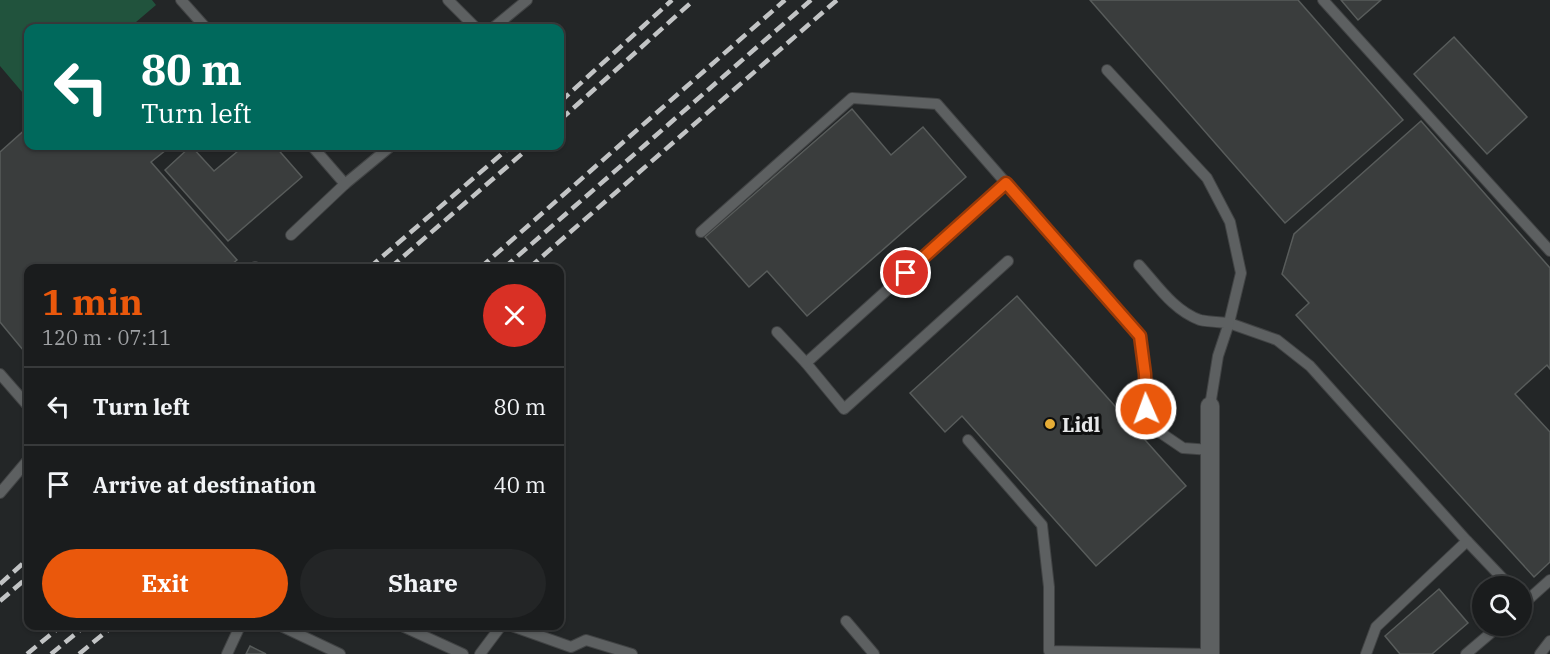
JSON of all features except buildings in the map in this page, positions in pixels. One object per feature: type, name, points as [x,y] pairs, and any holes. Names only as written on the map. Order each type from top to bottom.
[{"type":"street","points":[[1210,406],[1210,654]]},
{"type":"lane","points":[[181,0],[202,24]]},
{"type":"lane","points":[[448,0],[472,24]]},
{"type":"lane","points":[[498,24],[527,0]]},
{"type":"lane","points":[[1323,0],[1550,251]]},
{"type":"lane","points":[[1107,70],[1207,178],[1230,222],[1241,273],[1218,356],[1210,406]]},
{"type":"lane","points":[[700,232],[852,98],[937,104],[1140,336],[1145,374],[1146,409],[1155,429],[1183,448],[1211,450]]},
{"type":"lane","points":[[315,150],[345,184]]},
{"type":"lane","points":[[291,235],[345,184],[386,150]]},
{"type":"lane","points":[[806,363],[1006,183]]},
{"type":"lane","points":[[777,332],[844,409],[1008,261]]},
{"type":"lane","points":[[1139,266],[1182,311],[1201,320],[1229,323],[1278,340],[1310,366],[1500,576]]},
{"type":"lane","points":[[0,374],[24,401]]},
{"type":"lane","points":[[968,440],[1042,525],[1049,587],[1048,651],[1210,654]]},
{"type":"lane","points":[[0,494],[24,465]]},
{"type":"lane","points":[[1366,654],[1376,627],[1467,541]]},
{"type":"lane","points":[[1532,596],[1550,580]]},
{"type":"lane","points":[[846,621],[874,654]]},
{"type":"lane","points":[[227,654],[238,630]]},
{"type":"lane","points":[[289,630],[340,654]]},
{"type":"lane","points":[[411,630],[463,654]]},
{"type":"lane","points":[[480,654],[498,630]]},
{"type":"lane","points":[[523,630],[571,647],[586,639],[632,654]]},
{"type":"lane","points":[[1466,654],[1487,636]]},
{"type":"lane","points":[[1540,654],[1550,640]]},
{"type":"green space","points":[[0,0],[152,0],[156,5],[134,24],[24,24],[24,94],[0,66]]},
{"type":"railway","points":[[564,98],[672,0]]},
{"type":"railway","points":[[564,116],[694,0]]},
{"type":"railway","points":[[485,264],[785,0]]},
{"type":"railway","points":[[509,264],[811,0]]},
{"type":"railway","points":[[534,264],[837,0]]},
{"type":"railway","points":[[374,264],[506,150]]},
{"type":"railway","points":[[395,264],[526,150]]},
{"type":"railway","points":[[0,584],[24,563]]},
{"type":"railway","points":[[0,601],[24,580]]},
{"type":"railway","points":[[27,654],[56,630]]},
{"type":"railway","points":[[51,654],[80,630]]},
{"type":"railway","points":[[79,654],[108,630]]},
{"type":"place","name":"Lidl","points":[[1050,424]]},
{"type":"route","points":[[906,273],[1006,183],[1140,336],[1145,374],[1146,409]]}]
